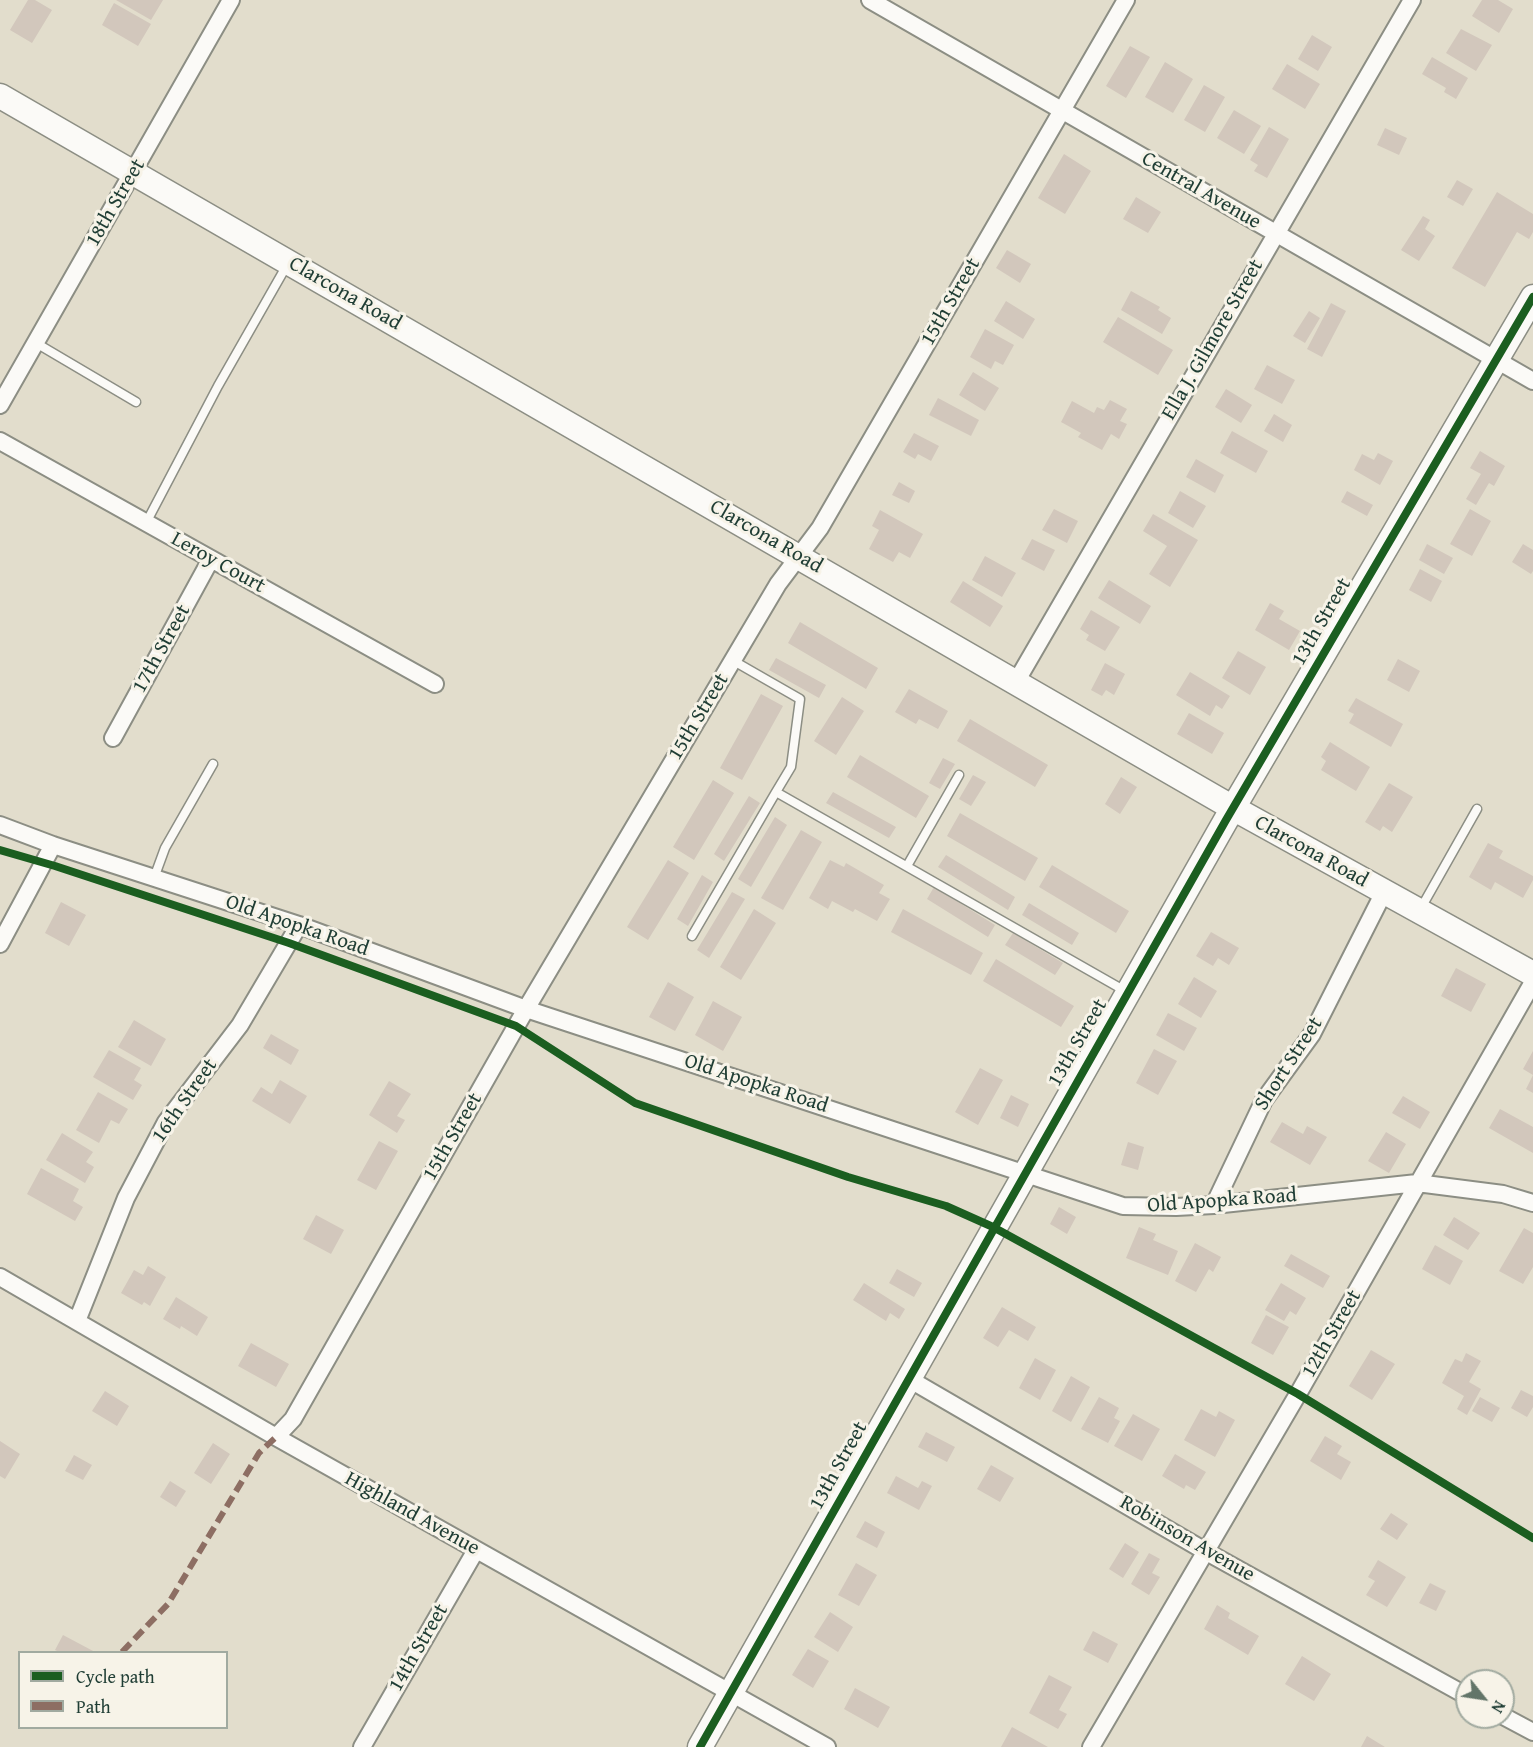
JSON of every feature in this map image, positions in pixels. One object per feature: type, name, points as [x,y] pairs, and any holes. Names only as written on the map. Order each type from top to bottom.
[{"type":"main road","name":"Clarcona Road","points":[[0,96],[1233,808],[1533,975]]},
{"type":"main road","name":"13th Street","points":[[700,1747],[1233,808],[1533,297]]},
{"type":"street","name":"18th Street","points":[[0,405],[231,0]]},
{"type":"street","name":"Central Avenue","points":[[870,0],[1533,381]]},
{"type":"street","name":"15th Street","points":[[276,1437],[293,1419],[526,1008],[732,660],[778,584],[826,518],[1126,0]]},
{"type":"street","name":"Ella J. Gilmore Street","points":[[1016,682],[1412,0]]},
{"type":"street","name":"Leroy Court","points":[[0,441],[435,684]]},
{"type":"street","name":"17th Street","points":[[113,738],[211,560]]},
{"type":"street","name":"Old Apopka Road","points":[[0,825],[53,846],[299,925],[526,1008],[1123,1206],[1214,1205],[1418,1184],[1503,1194],[1533,1203]]},
{"type":"street","points":[[0,944],[53,846]]},
{"type":"street","name":"Short Street","points":[[1214,1205],[1264,1100],[1312,1034],[1384,892]]},
{"type":"street","name":"16th Street","points":[[77,1321],[126,1198],[166,1122],[240,1025],[299,925]]},
{"type":"street","name":"12th Street","points":[[1091,1747],[1298,1394],[1533,982]]},
{"type":"street","name":"Highland Avenue","points":[[0,1276],[276,1437],[827,1747]]},
{"type":"street","name":"Robinson Avenue","points":[[909,1379],[1205,1551],[1455,1689]]},
{"type":"street","name":"14th Street","points":[[362,1747],[476,1550]]},
{"type":"street","points":[[1515,1722],[1533,1732]]},
{"type":"lane","points":[[146,523],[218,386],[289,262]]},
{"type":"lane","points":[[36,343],[136,402]]},
{"type":"lane","points":[[692,936],[791,767],[800,699],[732,660]]},
{"type":"lane","points":[[154,878],[165,848],[213,764]]},
{"type":"lane","points":[[907,866],[959,775]]},
{"type":"lane","points":[[776,792],[1128,992]]},
{"type":"lane","points":[[1419,912],[1477,809]]},
{"type":"building","points":[[28,0],[35,0],[52,10],[32,43],[10,30]]},
{"type":"building","points":[[116,0],[163,0],[151,20]]},
{"type":"building","points":[[1482,0],[1498,0],[1513,9],[1499,33],[1472,16]]},
{"type":"building","points":[[114,3],[151,24],[138,46],[102,25]]},
{"type":"building","points":[[1461,29],[1492,45],[1476,71],[1446,53]]},
{"type":"building","points":[[1312,35],[1332,47],[1318,71],[1298,59]]},
{"type":"building","points":[[1130,46],[1150,57],[1126,98],[1106,86]]},
{"type":"building","points":[[1432,57],[1468,78],[1456,99],[1444,92],[1446,88],[1422,74]]},
{"type":"building","points":[[1165,62],[1193,79],[1173,113],[1145,97]]},
{"type":"building","points":[[1287,64],[1320,84],[1305,109],[1272,89]]},
{"type":"building","points":[[1204,85],[1225,97],[1205,132],[1184,120]]},
{"type":"building","points":[[1234,110],[1261,126],[1244,154],[1217,138]]},
{"type":"building","points":[[1269,127],[1289,139],[1267,178],[1254,171],[1258,165],[1250,160]]},
{"type":"building","points":[[1385,128],[1407,138],[1399,155],[1377,145]]},
{"type":"building","points":[[1064,154],[1091,171],[1065,214],[1038,198]]},
{"type":"building","points":[[1457,180],[1473,189],[1463,206],[1447,197]]},
{"type":"building","points":[[1497,192],[1533,214],[1533,232],[1529,239],[1517,232],[1485,287],[1452,268]]},
{"type":"building","points":[[1136,197],[1161,212],[1148,233],[1123,219]]},
{"type":"building","points":[[1423,216],[1430,220],[1425,229],[1435,236],[1419,261],[1401,250]]},
{"type":"building","points":[[1007,250],[1031,264],[1020,283],[996,268]]},
{"type":"building","points":[[1131,291],[1160,307],[1158,310],[1171,318],[1162,334],[1121,310]]},
{"type":"building","points":[[1006,301],[1035,319],[1023,339],[994,321]]},
{"type":"building","points":[[1331,303],[1346,311],[1322,357],[1307,349]]},
{"type":"building","points":[[1309,311],[1320,318],[1305,343],[1293,336]]},
{"type":"building","points":[[1118,317],[1173,350],[1158,375],[1103,342]]},
{"type":"building","points":[[985,329],[1014,345],[1003,365],[995,361],[991,369],[970,357]]},
{"type":"building","points":[[1267,365],[1295,380],[1282,404],[1254,389]]},
{"type":"building","points":[[973,372],[999,388],[985,411],[959,395]]},
{"type":"building","points":[[1226,389],[1252,405],[1241,423],[1215,407]]},
{"type":"building","points":[[938,398],[979,420],[971,436],[929,415]]},
{"type":"building","points":[[1110,400],[1127,409],[1120,421],[1127,424],[1119,439],[1111,434],[1102,450],[1078,437],[1081,433],[1061,422],[1072,401],[1094,413],[1097,407],[1104,410]]},
{"type":"building","points":[[1274,414],[1292,425],[1283,442],[1264,431]]},
{"type":"building","points":[[1232,431],[1268,451],[1256,473],[1220,453]]},
{"type":"building","points":[[914,433],[939,446],[931,461],[918,454],[915,459],[903,452]]},
{"type":"building","points":[[1480,451],[1505,466],[1494,486],[1489,483],[1476,505],[1466,499],[1481,474],[1470,468]]},
{"type":"building","points":[[1378,453],[1393,461],[1380,485],[1354,470],[1362,454],[1374,460]]},
{"type":"building","points":[[1196,459],[1224,475],[1215,493],[1186,477]]},
{"type":"building","points":[[899,482],[915,491],[909,503],[892,495]]},
{"type":"building","points":[[1180,491],[1206,506],[1193,528],[1168,513]]},
{"type":"building","points":[[1347,491],[1373,505],[1367,516],[1341,502]]},
{"type":"building","points":[[1054,509],[1078,521],[1067,543],[1042,530]]},
{"type":"building","points":[[1470,509],[1491,521],[1472,556],[1450,544]]},
{"type":"building","points":[[880,510],[923,534],[910,558],[899,552],[893,562],[869,549],[879,530],[872,526]]},
{"type":"building","points":[[1153,514],[1198,540],[1170,587],[1149,574],[1167,546],[1143,531]]},
{"type":"building","points":[[1032,539],[1055,550],[1044,571],[1021,559]]},
{"type":"building","points":[[1427,544],[1453,558],[1444,574],[1419,560]]},
{"type":"building","points":[[1523,544],[1533,550],[1531,574],[1512,562]]},
{"type":"building","points":[[985,556],[1016,573],[1002,597],[972,580]]},
{"type":"building","points":[[1420,569],[1442,581],[1431,602],[1409,590]]},
{"type":"building","points":[[1109,580],[1151,606],[1140,624],[1098,598]]},
{"type":"building","points":[[963,581],[1003,606],[990,627],[950,602]]},
{"type":"building","points":[[1270,603],[1284,611],[1279,619],[1300,631],[1289,650],[1255,630]]},
{"type":"building","points":[[1091,610],[1120,627],[1105,651],[1086,640],[1089,635],[1080,629]]},
{"type":"building","points":[[800,622],[878,668],[866,689],[788,643]]},
{"type":"building","points":[[1238,651],[1266,667],[1250,695],[1222,678]]},
{"type":"building","points":[[776,658],[826,685],[819,698],[769,670]]},
{"type":"building","points":[[1398,659],[1420,671],[1409,692],[1387,680]]},
{"type":"building","points":[[1105,663],[1125,674],[1114,695],[1106,690],[1102,696],[1091,690]]},
{"type":"building","points":[[1190,672],[1230,696],[1222,709],[1216,705],[1210,716],[1176,695]]},
{"type":"building","points":[[909,689],[948,711],[938,729],[919,719],[916,724],[895,712]]},
{"type":"building","points":[[761,694],[783,706],[742,780],[720,768]]},
{"type":"building","points":[[842,697],[864,711],[836,755],[814,741]]},
{"type":"building","points":[[1356,698],[1403,724],[1391,747],[1349,723],[1354,714],[1348,711]]},
{"type":"building","points":[[1189,713],[1224,733],[1212,754],[1177,734]]},
{"type":"building","points":[[970,719],[1048,765],[1035,787],[957,741]]},
{"type":"building","points":[[1330,742],[1370,767],[1356,791],[1321,770],[1326,761],[1321,757]]},
{"type":"building","points":[[860,755],[929,796],[916,818],[847,777]]},
{"type":"building","points":[[943,758],[955,764],[940,789],[929,783]]},
{"type":"building","points":[[973,775],[986,782],[971,806],[959,799]]},
{"type":"building","points":[[1121,777],[1137,787],[1120,814],[1105,804]]},
{"type":"building","points":[[713,780],[734,793],[694,860],[673,847]]},
{"type":"building","points":[[1389,783],[1413,797],[1392,832],[1383,826],[1380,831],[1365,822]]},
{"type":"building","points":[[833,792],[896,827],[889,838],[826,803]]},
{"type":"building","points":[[749,796],[760,803],[724,861],[714,854]]},
{"type":"building","points":[[960,813],[1038,858],[1025,881],[947,836]]},
{"type":"building","points":[[775,817],[787,825],[751,887],[738,879]]},
{"type":"building","points":[[801,830],[822,842],[783,910],[761,898]]},
{"type":"building","points":[[1488,843],[1503,851],[1499,858],[1533,876],[1523,898],[1495,882],[1491,890],[1469,877]]},
{"type":"building","points":[[946,855],[1015,897],[1008,910],[938,867]]},
{"type":"building","points":[[668,860],[689,873],[648,940],[627,927]]},
{"type":"building","points":[[830,860],[844,867],[846,863],[884,885],[879,893],[890,899],[877,921],[855,909],[853,912],[832,901],[828,909],[809,898]]},
{"type":"building","points":[[1052,865],[1129,911],[1116,933],[1039,887]]},
{"type":"building","points":[[702,875],[713,882],[688,926],[677,919]]},
{"type":"building","points":[[934,887],[995,925],[988,937],[927,899]]},
{"type":"building","points":[[732,892],[745,899],[709,958],[697,950]]},
{"type":"building","points":[[61,902],[86,915],[69,946],[45,933]]},
{"type":"building","points":[[1029,903],[1079,933],[1072,945],[1022,915]]},
{"type":"building","points":[[754,909],[776,923],[741,980],[720,967]]},
{"type":"building","points":[[903,909],[983,953],[971,975],[891,932]]},
{"type":"building","points":[[1211,932],[1239,948],[1229,965],[1218,958],[1213,966],[1196,956]]},
{"type":"building","points":[[1013,933],[1063,963],[1055,975],[1005,945]]},
{"type":"building","points":[[996,959],[1074,1006],[1061,1027],[983,981]]},
{"type":"building","points":[[1456,968],[1486,984],[1471,1012],[1441,996]]},
{"type":"building","points":[[1194,977],[1217,991],[1201,1018],[1178,1004]]},
{"type":"building","points":[[668,982],[694,997],[675,1031],[649,1017]]},
{"type":"building","points":[[713,1001],[742,1017],[723,1051],[695,1035]]},
{"type":"building","points":[[1168,1013],[1197,1028],[1184,1051],[1156,1035]]},
{"type":"building","points":[[134,1020],[166,1039],[151,1066],[118,1047]]},
{"type":"building","points":[[271,1034],[299,1050],[291,1065],[263,1048]]},
{"type":"building","points":[[1154,1049],[1177,1061],[1158,1095],[1136,1083]]},
{"type":"building","points":[[109,1050],[141,1068],[134,1080],[142,1085],[133,1100],[93,1077]]},
{"type":"building","points":[[1533,1051],[1533,1075],[1523,1069]]},
{"type":"building","points":[[980,1068],[1003,1080],[978,1125],[955,1112]]},
{"type":"building","points":[[1533,1075],[1533,1093],[1526,1089]]},
{"type":"building","points":[[280,1080],[307,1096],[290,1124],[252,1101],[261,1087],[272,1094]]},
{"type":"building","points":[[389,1081],[411,1094],[397,1116],[405,1120],[397,1133],[369,1115]]},
{"type":"building","points":[[98,1092],[128,1109],[119,1124],[111,1120],[99,1143],[76,1130]]},
{"type":"building","points":[[1011,1095],[1029,1104],[1018,1127],[1000,1118]]},
{"type":"building","points":[[1403,1096],[1430,1112],[1420,1129],[1392,1113]]},
{"type":"building","points":[[1500,1109],[1533,1127],[1533,1153],[1489,1128]]},
{"type":"building","points":[[1282,1122],[1303,1134],[1307,1126],[1327,1137],[1310,1165],[1270,1142]]},
{"type":"building","points":[[1386,1132],[1406,1144],[1389,1173],[1368,1161]]},
{"type":"building","points":[[62,1133],[93,1152],[86,1162],[94,1167],[85,1183],[46,1160]]},
{"type":"building","points":[[379,1141],[398,1151],[376,1190],[357,1180]]},
{"type":"building","points":[[1128,1142],[1144,1147],[1138,1170],[1121,1165]]},
{"type":"building","points":[[41,1168],[79,1189],[73,1201],[83,1207],[75,1221],[27,1194]]},
{"type":"building","points":[[1059,1207],[1076,1217],[1067,1234],[1050,1224]]},
{"type":"building","points":[[316,1215],[344,1230],[331,1254],[303,1239]]},
{"type":"building","points":[[1454,1217],[1480,1233],[1468,1250],[1443,1235]]},
{"type":"building","points":[[1139,1227],[1156,1234],[1153,1240],[1178,1251],[1168,1275],[1126,1258]]},
{"type":"building","points":[[1524,1228],[1533,1233],[1533,1267],[1523,1284],[1499,1271]]},
{"type":"building","points":[[1195,1243],[1221,1257],[1213,1272],[1209,1269],[1196,1292],[1175,1281]]},
{"type":"building","points":[[1435,1245],[1463,1261],[1450,1285],[1422,1269]]},
{"type":"building","points":[[1291,1254],[1330,1276],[1323,1288],[1284,1266]]},
{"type":"building","points":[[148,1266],[166,1277],[150,1306],[144,1302],[142,1305],[121,1293],[134,1270],[143,1275]]},
{"type":"building","points":[[897,1269],[922,1283],[914,1297],[889,1283]]},
{"type":"building","points":[[864,1283],[905,1309],[899,1319],[890,1313],[886,1321],[853,1300]]},
{"type":"building","points":[[1281,1283],[1306,1298],[1296,1315],[1290,1311],[1284,1321],[1265,1310]]},
{"type":"building","points":[[176,1297],[208,1317],[197,1336],[163,1319]]},
{"type":"building","points":[[1002,1307],[1036,1327],[1028,1341],[1009,1330],[998,1347],[983,1338]]},
{"type":"building","points":[[1266,1315],[1289,1327],[1273,1355],[1251,1343]]},
{"type":"building","points":[[251,1343],[289,1364],[276,1387],[238,1366]]},
{"type":"building","points":[[1371,1350],[1395,1364],[1372,1400],[1349,1386]]},
{"type":"building","points":[[1466,1353],[1481,1361],[1469,1382],[1481,1389],[1467,1415],[1457,1409],[1464,1396],[1442,1383],[1455,1359],[1462,1362]]},
{"type":"building","points":[[1035,1358],[1056,1370],[1040,1400],[1019,1388]]},
{"type":"building","points":[[1071,1376],[1090,1387],[1071,1422],[1052,1411]]},
{"type":"building","points":[[1521,1390],[1533,1396],[1533,1407],[1527,1417],[1511,1408]]},
{"type":"building","points":[[105,1391],[129,1406],[117,1426],[92,1411]]},
{"type":"building","points":[[1099,1397],[1119,1408],[1114,1418],[1120,1421],[1108,1443],[1081,1429]]},
{"type":"building","points":[[1480,1397],[1500,1408],[1492,1422],[1472,1411]]},
{"type":"building","points":[[1201,1409],[1216,1417],[1219,1411],[1235,1420],[1215,1457],[1184,1440]]},
{"type":"building","points":[[1133,1414],[1160,1429],[1142,1461],[1114,1446]]},
{"type":"building","points":[[926,1432],[955,1447],[947,1462],[918,1447]]},
{"type":"building","points":[[1325,1436],[1342,1446],[1337,1454],[1351,1462],[1341,1480],[1310,1461]]},
{"type":"building","points":[[0,1441],[20,1454],[5,1479],[0,1476]]},
{"type":"building","points":[[213,1443],[230,1454],[211,1484],[194,1473]]},
{"type":"building","points":[[1175,1454],[1206,1472],[1195,1490],[1186,1485],[1184,1489],[1162,1476]]},
{"type":"building","points":[[74,1455],[92,1465],[83,1480],[65,1471]]},
{"type":"building","points":[[991,1465],[1014,1478],[1000,1502],[977,1489]]},
{"type":"building","points":[[896,1476],[918,1488],[922,1481],[932,1486],[919,1510],[887,1493]]},
{"type":"building","points":[[170,1481],[186,1491],[176,1507],[160,1497]]},
{"type":"building","points":[[1391,1513],[1408,1524],[1397,1540],[1380,1529]]},
{"type":"building","points":[[865,1521],[885,1532],[877,1548],[856,1537]]},
{"type":"building","points":[[1125,1543],[1139,1552],[1123,1578],[1109,1569]]},
{"type":"building","points":[[1149,1553],[1160,1559],[1152,1573],[1160,1577],[1149,1595],[1131,1584]]},
{"type":"building","points":[[1378,1560],[1406,1577],[1387,1607],[1366,1595],[1375,1581],[1368,1577]]},
{"type":"building","points":[[856,1563],[877,1575],[859,1606],[838,1595]]},
{"type":"building","points":[[1430,1583],[1446,1591],[1436,1611],[1419,1603]]},
{"type":"building","points":[[1217,1605],[1230,1613],[1228,1618],[1259,1636],[1248,1655],[1204,1629]]},
{"type":"building","points":[[830,1612],[853,1627],[838,1652],[814,1637]]},
{"type":"building","points":[[1093,1631],[1118,1644],[1108,1663],[1083,1650]]},
{"type":"building","points":[[63,1635],[93,1651],[57,1651],[55,1650]]},
{"type":"building","points":[[808,1649],[829,1661],[813,1688],[792,1675]]},
{"type":"building","points":[[1302,1656],[1331,1674],[1314,1701],[1285,1684]]},
{"type":"building","points":[[1049,1675],[1072,1687],[1059,1710],[1067,1714],[1058,1729],[1029,1713]]},
{"type":"building","points":[[855,1688],[890,1707],[878,1728],[844,1709]]},
{"type":"building","points":[[1012,1727],[1048,1747],[1001,1747]]},
{"type":"building","points":[[1367,1736],[1385,1747],[1361,1747]]},
{"type":"marked path","points":[[123,1651],[168,1604],[259,1453],[276,1437]]},
{"type":"cycle path","points":[[700,1747],[1226,820],[1533,297]]},
{"type":"cycle path","points":[[0,850],[289,943],[516,1026],[635,1103],[848,1177],[946,1206],[993,1227],[1298,1394],[1533,1538]]}]
